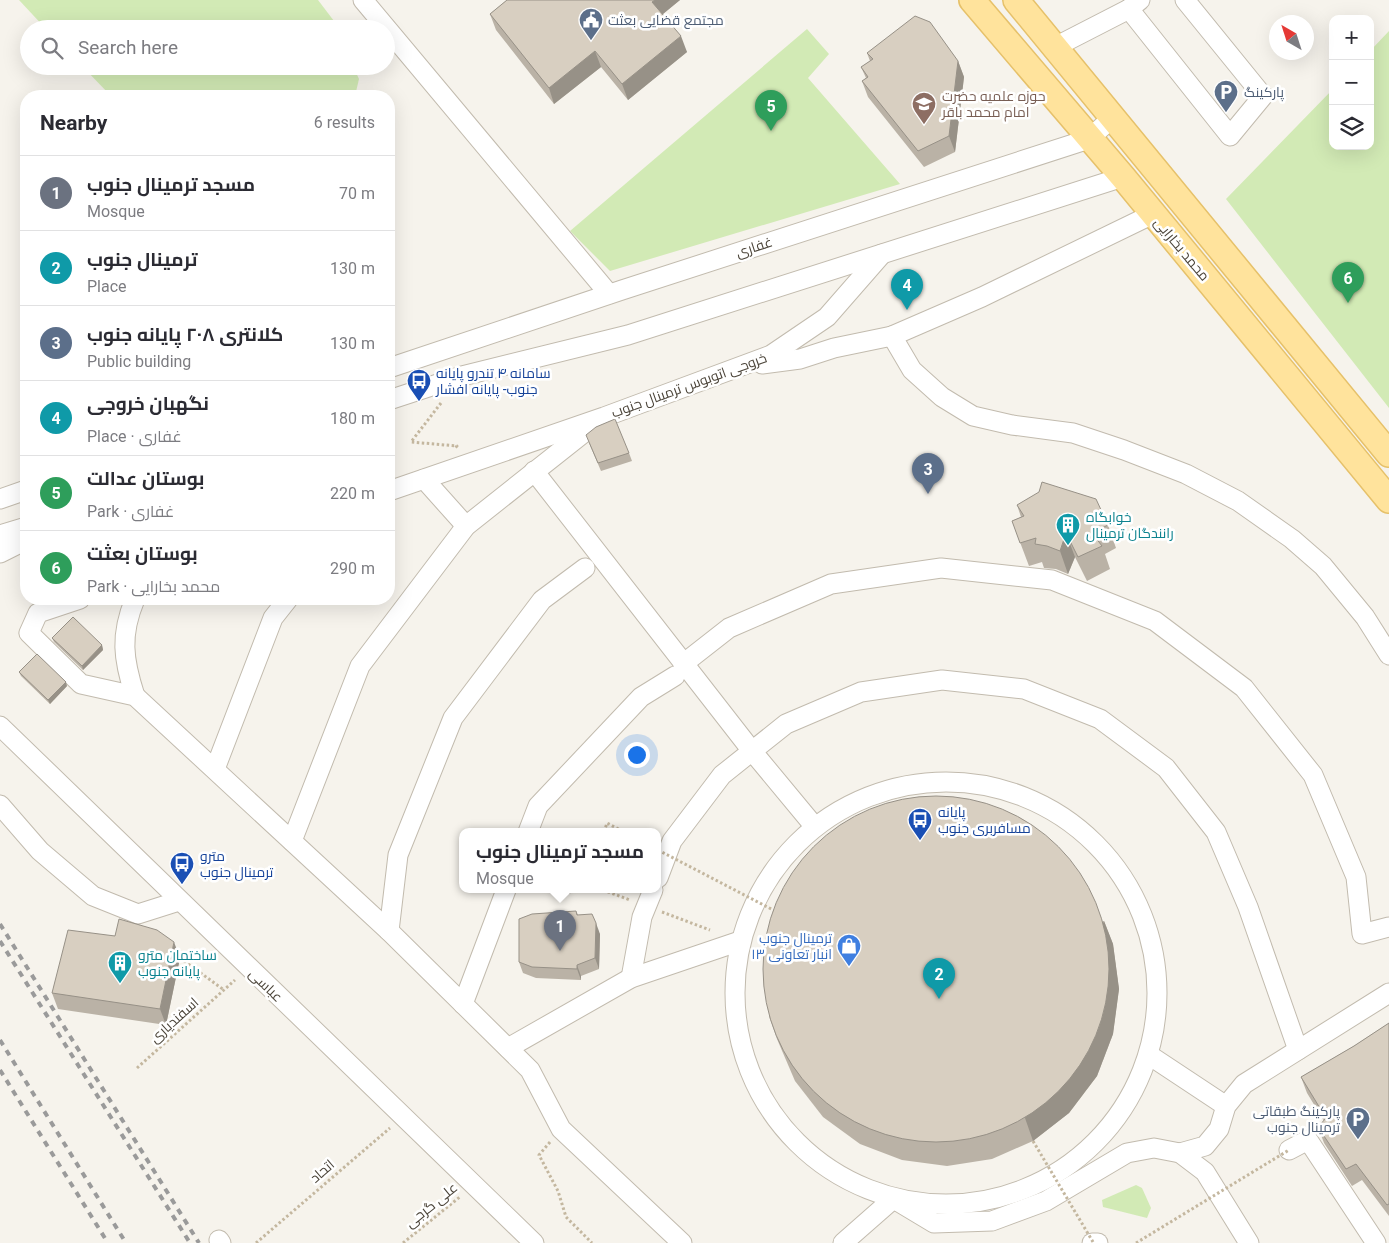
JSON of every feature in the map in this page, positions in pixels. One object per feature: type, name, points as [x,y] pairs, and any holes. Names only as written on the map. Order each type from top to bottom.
[{"type":"main road","name":"محمد بخارایی","points":[[972,0],[1123,177],[1389,500]]},
{"type":"main road","points":[[1016,0],[1389,454]]},
{"type":"main road","points":[[1120,125],[1123,177]]},
{"type":"street","points":[[363,0],[380,20]]},
{"type":"street","points":[[1055,47],[1134,5],[1230,136],[1263,96],[1186,0]]},
{"type":"street","points":[[395,38],[609,294]]},
{"type":"street","name":"غفاری","points":[[395,366],[609,294],[1089,139],[1120,125]]},
{"type":"street","points":[[395,398],[462,376],[628,335],[1123,177]]},
{"type":"street","points":[[738,367],[800,359],[834,348],[892,336],[982,297],[1153,214]]},
{"type":"street","name":"خروجی اتوبوس ترمینال جنوب","points":[[395,489],[604,417],[771,355],[827,317],[883,253]]},
{"type":"street","points":[[892,336],[912,370],[942,397],[973,416],[1012,425],[1073,433],[1186,474],[1238,501],[1292,538],[1323,566],[1365,617],[1389,655]]},
{"type":"street","points":[[292,841],[360,666],[466,526],[604,417]]},
{"type":"street","points":[[534,471],[679,670],[752,751],[815,827]]},
{"type":"street","points":[[424,479],[466,526]]},
{"type":"street","points":[[0,499],[20,492]]},
{"type":"street","points":[[0,536],[20,529]]},
{"type":"street","points":[[0,553],[20,543]]},
{"type":"street","points":[[389,931],[398,856],[453,718],[542,600],[585,568]]},
{"type":"street","points":[[530,828],[538,806],[642,697],[679,670],[729,628],[831,584],[942,568],[1052,580],[1155,621],[1244,688],[1313,775],[1356,877],[1362,934],[1389,927]]},
{"type":"street","points":[[62,605],[38,613],[29,633],[81,684],[135,696],[389,931],[530,1070],[562,1129],[682,1243]]},
{"type":"street","points":[[133,605],[125,631],[124,650],[127,671],[135,696]]},
{"type":"street","points":[[215,769],[273,618],[283,605]]},
{"type":"street","points":[[661,870],[672,840],[722,775],[786,724],[862,692],[942,680],[1024,689],[1100,719],[1166,768],[1216,832],[1248,908],[1298,1050]]},
{"type":"street","name":"عباسی","points":[[0,726],[534,1243]]},
{"type":"street","points":[[844,1243],[893,1199],[947,1206],[1000,1198],[1050,1178],[1093,1146],[1127,1104],[1149,1055],[1158,1002],[1154,949],[1136,898],[1106,853],[1066,818],[1019,793],[966,782],[913,784],[861,799],[815,827],[782,859],[756,898],[740,942],[734,996],[741,1051],[763,1102],[797,1146],[842,1179],[893,1199],[934,1223],[992,1221],[1046,1201],[1127,1153],[1154,1148],[1180,1154],[1205,1172],[1249,1243]]},
{"type":"street","points":[[0,805],[40,851],[93,896],[138,914],[179,901]]},
{"type":"street","points":[[463,1004],[505,893]]},
{"type":"street","points":[[631,978],[642,917],[649,898]]},
{"type":"street","points":[[508,1048],[631,978],[740,942]]},
{"type":"street","points":[[1180,1154],[1205,1146],[1220,1129],[1226,1106],[1244,1084],[1389,994]]},
{"type":"street","points":[[1149,1055],[1226,1106]]},
{"type":"street","points":[[1289,1150],[1308,1140],[1376,1243]]},
{"type":"street","points":[[1093,1243],[1098,1243]]},
{"type":"path","points":[[450,452],[457,446],[411,442],[462,376]]},
{"type":"path","points":[[605,828],[607,823],[616,828]]},
{"type":"path","points":[[661,852],[780,914]]},
{"type":"path","points":[[620,893],[649,898],[740,942]]},
{"type":"path","points":[[180,958],[224,990]]},
{"type":"path","name":"اسفندیاری","points":[[137,1068],[249,968]]},
{"type":"path","name":"اتحاد","points":[[256,1243],[403,1117]]},
{"type":"path","points":[[562,1129],[539,1155],[558,1191],[566,1217],[592,1243]]},
{"type":"path","points":[[1034,1141],[1093,1243]]},
{"type":"path","points":[[1136,1243],[1289,1150]]},
{"type":"path","name":"علی گرجی","points":[[403,1243],[474,1185]]},
{"type":"green space","points":[[19,0],[318,0],[333,20],[38,20]]},
{"type":"green space","points":[[807,29],[829,54],[808,78],[900,184],[610,271],[570,231]]},
{"type":"green space","points":[[1389,31],[1389,408],[1226,199],[1329,93],[1329,150],[1374,150],[1374,47]]},
{"type":"green space","points":[[91,75],[357,75],[359,79],[356,90],[105,90]]},
{"type":"green space","points":[[1136,1185],[1142,1188],[1151,1208],[1147,1218],[1103,1207],[1102,1200]]},
{"type":"building","name":"مجتمع قضایی بعثت","points":[[507,0],[655,0],[652,2],[681,36],[622,84],[595,51],[549,88],[490,14]]},
{"type":"building","name":"حوزه علمیه حضرت امام محمد باقر","points":[[915,16],[930,22],[958,61],[949,136],[918,151],[862,81],[868,77],[861,67],[873,59],[867,53]]},
{"type":"building","points":[[615,419],[629,453],[598,463],[586,435],[596,427]]},
{"type":"building","points":[[1042,482],[1096,499],[1108,525],[1092,533],[1102,546],[1078,557],[1066,533],[1060,551],[1035,544],[1036,538],[1020,543],[1012,521],[1024,516],[1017,505],[1039,492]]},
{"type":"building","points":[[73,617],[102,645],[82,666],[52,638]]},
{"type":"building","points":[[37,654],[66,682],[48,700],[19,672]]},
{"type":"building","points":[[936,796],[970,799],[986,803],[1018,816],[1046,835],[1070,859],[1089,887],[1102,919],[1106,935],[1109,969],[1106,1003],[1102,1019],[1089,1051],[1070,1079],[1046,1103],[1018,1122],[986,1135],[970,1139],[936,1142],[902,1139],[886,1135],[854,1122],[826,1103],[802,1079],[783,1051],[770,1019],[766,1003],[763,969],[766,935],[770,919],[783,887],[802,859],[826,835],[854,816],[886,803],[902,799]]},
{"type":"building","points":[[576,911],[577,915],[592,914],[596,923],[595,958],[577,965],[577,969],[532,967],[519,962],[519,919],[532,914]]},
{"type":"building","name":"ساختمان مترو پایانه جنوب","points":[[119,919],[157,930],[174,942],[160,1009],[52,993],[68,930],[115,936]]},
{"type":"building","name":"پارکینگ طبقاتی ترمینال جنوب","points":[[1389,1023],[1389,1204],[1387,1205],[1356,1164],[1346,1169],[1318,1127],[1326,1118],[1301,1077]]},
{"type":"railway","points":[[0,924],[199,1243]]},
{"type":"railway","points":[[0,941],[190,1243]]},
{"type":"railway","points":[[0,1040],[126,1243]]},
{"type":"railway","points":[[0,1070],[108,1243]]},
{"type":"place","name":"مجتمع قضایی بعثت","points":[[591,41]]},
{"type":"place","name":"پارکینگ","points":[[1226,113]]},
{"type":"place","name":"حوزه علمیه حضرت امام محمد باقر","points":[[924,125]]},
{"type":"place","name":"بوستان عدالت","points":[[771,131]]},
{"type":"place","name":"بوستان بعثت","points":[[1348,303]]},
{"type":"place","name":"نگهبان خروجی","points":[[907,310]]},
{"type":"place","name":"سامانه ۴ تندرو پایانه جنوب- پایانه افشار","points":[[419,402]]},
{"type":"place","name":"کلانتری ۲۰۸ پایانه جنوب","points":[[928,494]]},
{"type":"place","name":"خوابگاه رانندگان ترمینال","points":[[1068,546]]},
{"type":"place","name":"پایانه مسافربری جنوب","points":[[920,841]]},
{"type":"place","name":"مترو ترمینال جنوب","points":[[182,885]]},
{"type":"place","name":"مسجد ترمینال جنوب","points":[[560,951]]},
{"type":"place","name":"ترمینال جنوب انبار تعاونی ۱۳","points":[[849,967]]},
{"type":"place","name":"ساختمان مترو پایانه جنوب","points":[[120,984]]},
{"type":"place","name":"ترمینال جنوب","points":[[939,999]]},
{"type":"place","name":"پارکینگ طبقاتی ترمینال جنوب","points":[[1358,1140]]}]
